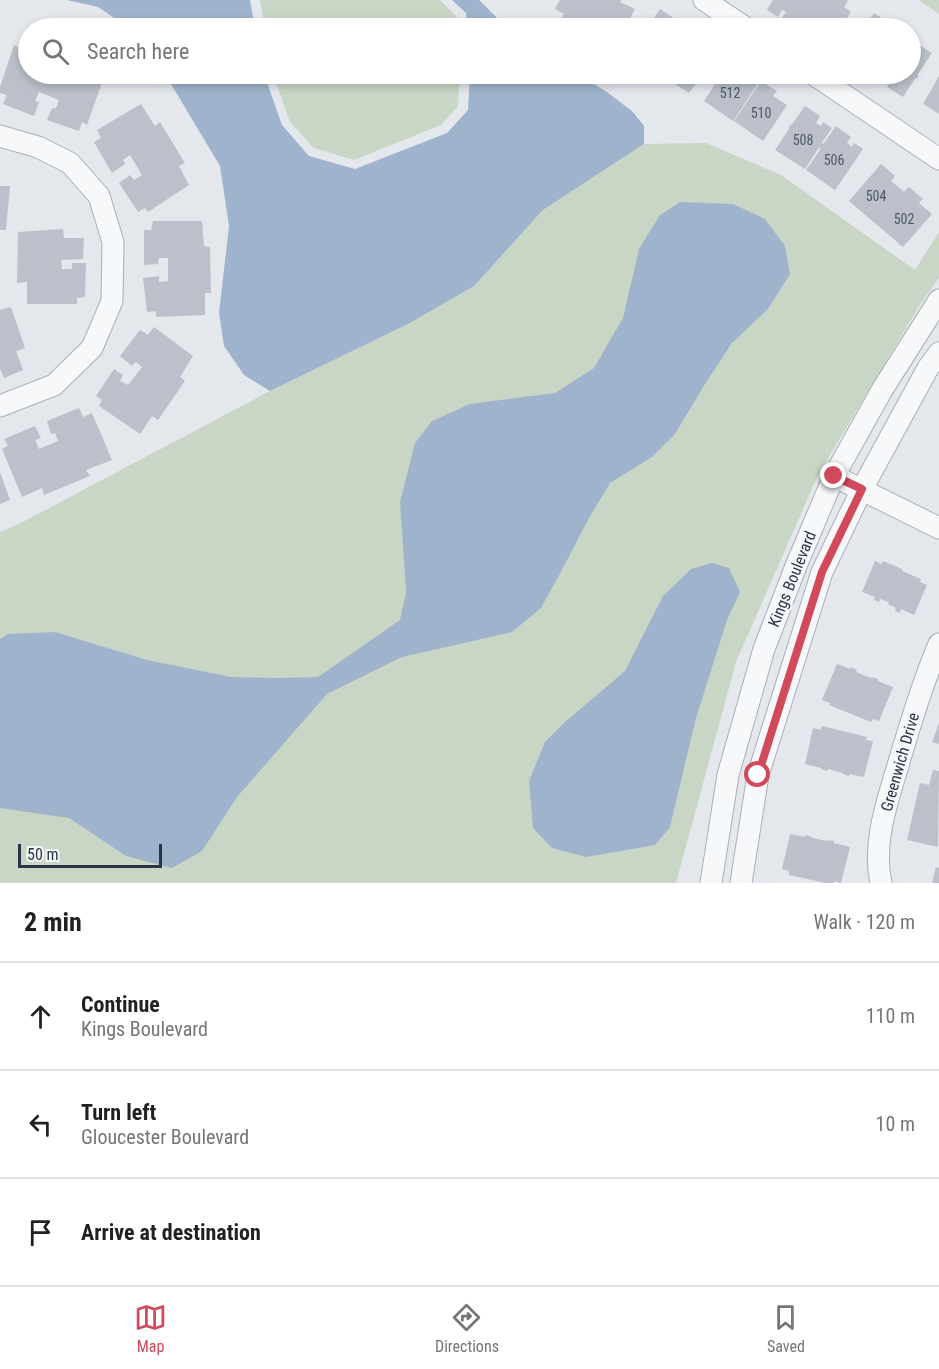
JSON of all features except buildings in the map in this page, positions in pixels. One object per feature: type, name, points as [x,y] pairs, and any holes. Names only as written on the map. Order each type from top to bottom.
[{"type":"street","points":[[704,0],[732,18]]},
{"type":"street","points":[[828,84],[939,159]]},
{"type":"street","points":[[0,136],[38,147],[70,163],[99,196],[112,242],[112,301],[92,348],[54,385],[0,406]]},
{"type":"street","name":"Kings Boulevard","points":[[711,883],[728,775],[764,649],[796,566],[834,476],[882,390],[939,300]]},
{"type":"street","name":"Kings Boulevard","points":[[741,883],[758,775],[822,572],[862,489],[928,368],[939,353]]},
{"type":"street","points":[[834,476],[939,528]]},
{"type":"street","name":"Greenwich Drive","points":[[881,883],[878,854],[881,829],[912,719],[939,644]]},
{"type":"green space","points":[[260,0],[440,0],[457,18],[263,18]]},
{"type":"green space","points":[[919,0],[939,0],[939,14]]},
{"type":"green space","points":[[277,84],[459,84],[458,106],[441,125],[354,160],[314,148],[290,122]]},
{"type":"green space","points":[[706,143],[781,175],[915,270],[939,232],[939,278],[921,303],[818,475],[736,662],[676,883],[0,883],[0,532],[270,391],[410,323],[474,286],[543,210],[644,144]]},
{"type":"water","points":[[67,0],[250,0],[253,18],[114,18],[98,7]]},
{"type":"water","points":[[452,0],[479,0],[497,18],[467,18],[466,13]]},
{"type":"water","points":[[171,84],[268,84],[282,125],[309,156],[355,169],[447,133],[468,110],[469,84],[594,84],[633,112],[644,126],[644,144],[543,210],[474,286],[410,323],[270,391],[244,375],[224,346],[219,313],[229,226],[220,166]]},
{"type":"water","points":[[680,202],[733,204],[765,219],[785,246],[790,274],[768,309],[732,343],[675,434],[652,457],[610,483],[541,608],[512,632],[402,657],[327,694],[237,797],[202,851],[172,868],[126,856],[69,818],[0,808],[0,639],[8,634],[55,632],[147,660],[231,677],[318,677],[400,620],[406,592],[400,502],[415,443],[432,421],[470,404],[555,393],[594,368],[623,318],[639,249],[660,215]]},
{"type":"water","points":[[712,563],[729,568],[740,592],[727,620],[696,718],[670,827],[655,845],[586,857],[552,848],[533,828],[529,781],[545,742],[625,671],[663,596],[691,569]]},
{"type":"route","points":[[758,775],[822,572],[862,489],[834,476]]}]
